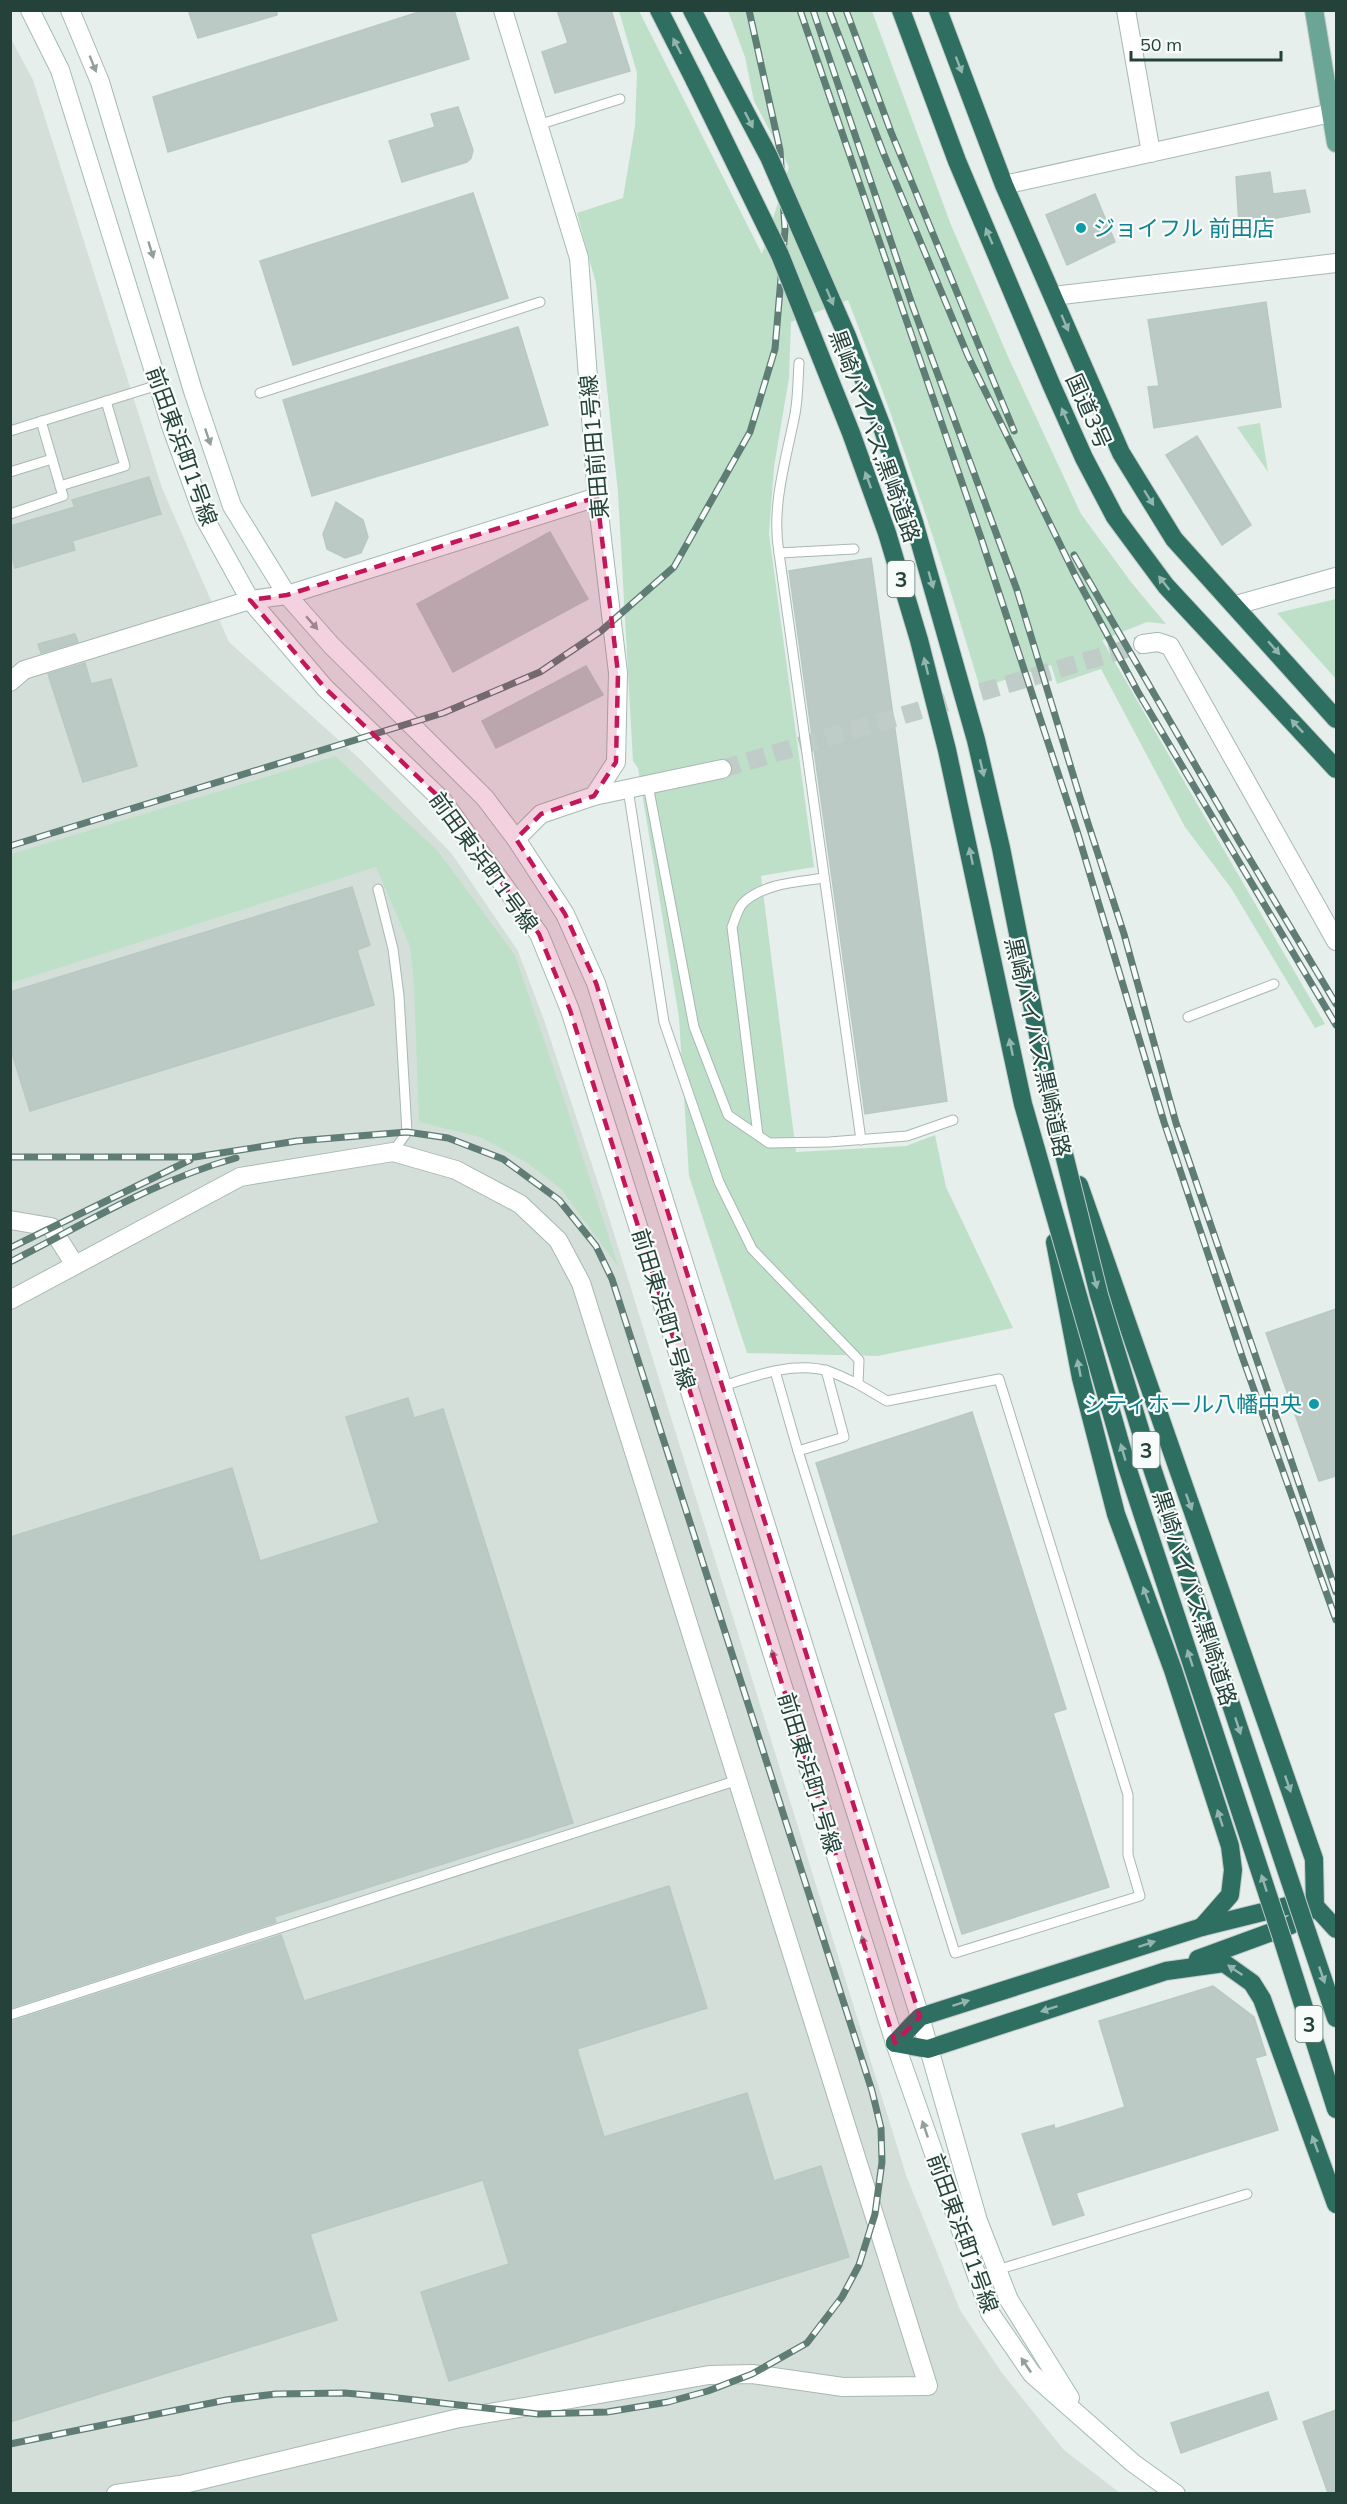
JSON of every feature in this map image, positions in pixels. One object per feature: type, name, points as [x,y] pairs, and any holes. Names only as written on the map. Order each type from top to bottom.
[{"type":"highway","name":"黒崎バイパス;黒崎道路","points":[[659,10],[780,255],[851,433],[887,533],[919,640],[947,750],[1023,1104],[1127,1467],[1336,2109]]},
{"type":"highway","name":"黒崎バイパス;黒崎道路","points":[[692,10],[768,157],[847,336],[882,427],[914,522],[976,740],[1001,848],[1053,1110],[1099,1295],[1149,1459],[1336,2018]]},
{"type":"highway","name":"国道3号","points":[[900,10],[957,161],[1051,384],[1084,458],[1115,517],[1166,586],[1336,769]]},
{"type":"highway","name":"国道3号","points":[[938,10],[1004,184],[1121,453],[1174,539],[1236,605],[1336,719]]},
{"type":"highway","points":[[1023,1104],[1056,1244],[1081,1378],[1116,1514],[1173,1670],[1230,1846],[1233,1870],[1230,1894],[1202,1927]]},
{"type":"highway","points":[[1053,1110],[1314,1859],[1315,1906],[1336,1929]]},
{"type":"highway","points":[[895,2043],[920,2017],[1202,1927],[1287,1906],[1315,1906]]},
{"type":"highway","points":[[895,2043],[928,2049],[1166,1971],[1291,1925],[1315,1906]]},
{"type":"highway","points":[[1166,1971],[1224,1963],[1252,1983],[1271,2021],[1336,2202]]},
{"type":"main road","points":[[1314,10],[1336,143]]},
{"type":"street","name":"前田東浜町1号線","points":[[30,10],[60,70],[158,385],[204,517],[250,600],[325,688],[444,801],[539,934],[570,1010],[895,2043],[990,2313],[1032,2374],[1084,2419]]},
{"type":"street","name":"前田東浜町1号線","points":[[70,10],[100,82],[193,391],[232,506],[287,595],[332,645],[485,798],[516,838],[565,914],[596,983],[920,2017],[978,2221],[1009,2300],[1042,2357],[1084,2419]]},
{"type":"street","name":"東田前田1号線","points":[[503,10],[579,258],[597,497],[618,673],[616,762],[594,796]]},
{"type":"street","points":[[1126,10],[1151,153]]},
{"type":"street","points":[[1004,184],[1331,113]]},
{"type":"street","points":[[1053,296],[1336,263]]},
{"type":"street","points":[[10,682],[24,670],[250,600],[287,595],[597,497]]},
{"type":"street","points":[[1236,605],[1336,577]]},
{"type":"street","points":[[1143,644],[1158,642],[1170,646],[1336,941]]},
{"type":"street","points":[[516,838],[541,814],[594,796],[723,769]]},
{"type":"street","points":[[10,1300],[240,1178],[393,1152],[456,1170],[520,1204],[558,1240],[580,1283],[928,2386],[843,2387],[752,2374],[709,2375],[455,2419],[180,2485],[116,2493]]},
{"type":"street","points":[[10,1220],[51,1227],[75,1265]]},
{"type":"street","points":[[1084,2419],[1133,2463],[1176,2493]]},
{"type":"lane","points":[[538,125],[620,99]]},
{"type":"lane","points":[[260,393],[540,302]]},
{"type":"lane","points":[[799,363],[796,412],[783,465],[775,528],[861,1140]]},
{"type":"lane","points":[[10,431],[158,385]]},
{"type":"lane","points":[[60,486],[125,466],[106,401]]},
{"type":"lane","points":[[10,514],[63,496],[41,421]]},
{"type":"lane","points":[[10,472],[52,459]]},
{"type":"lane","points":[[779,553],[854,549]]},
{"type":"lane","points":[[648,785],[694,1027],[728,1115],[769,1143],[907,1136],[953,1120]]},
{"type":"lane","points":[[627,789],[664,1022],[719,1182],[752,1249],[859,1360],[858,1384]]},
{"type":"lane","points":[[758,1135],[732,927],[742,903],[759,892],[779,885],[824,878]]},
{"type":"lane","points":[[378,890],[393,949],[399,996],[407,1132],[393,1152]]},
{"type":"lane","points":[[1188,1017],[1274,984]]},
{"type":"lane","points":[[723,1386],[775,1371],[792,1368],[826,1370],[858,1384],[887,1401],[999,1378],[1128,1795],[1128,1854],[1140,1896],[955,1953],[775,1371]]},
{"type":"lane","points":[[798,1451],[844,1437],[826,1370]]},
{"type":"lane","points":[[10,2015],[738,1780]]},
{"type":"lane","points":[[997,2270],[1247,2194]]},
{"type":"highlighted area","points":[[597,497],[618,673],[616,762],[594,796],[541,814],[516,839],[565,914],[596,983],[920,2017],[895,2043],[570,1010],[539,934],[443,801],[325,688],[250,600],[287,595]]},
{"type":"shaded area","points":[[10,37],[33,80],[162,488],[229,642],[361,760],[452,854],[518,951],[544,1020],[602,1195],[906,2175],[960,2310],[1002,2373],[1064,2450],[1120,2493],[11,2493]]},
{"type":"green space","points":[[619,11],[639,11],[762,254],[789,167],[754,101],[745,57],[728,11],[872,11],[951,225],[1010,361],[1081,514],[1131,582],[1166,624],[1147,622],[1102,640],[1325,1024],[1315,1028],[1231,888],[1185,827],[1101,669],[1057,684],[1051,665],[980,688],[918,492],[848,300],[791,322],[789,378],[774,467],[769,534],[814,867],[761,876],[796,1152],[906,1146],[935,1135],[946,1187],[1013,1328],[878,1356],[747,1353],[689,1176],[679,1018],[638,768],[633,761],[618,493],[596,284],[577,213],[623,198],[635,126],[637,73]]},
{"type":"green space","points":[[1260,423],[1268,472],[1237,427]]},
{"type":"green space","points":[[1336,599],[1336,679],[1277,613]]},
{"type":"green space","points":[[335,756],[437,850],[515,955],[619,1268],[561,1189],[526,1162],[480,1137],[419,1122],[414,984],[410,946],[376,867],[11,983],[11,854]]},
{"type":"building","points":[[188,10],[277,10],[277,15],[198,38]]},
{"type":"building","points":[[425,10],[454,10],[469,59],[168,152],[153,97]]},
{"type":"building","points":[[557,10],[611,10],[630,71],[555,93],[542,52],[568,43]]},
{"type":"building","points":[[458,107],[473,150],[471,158],[467,162],[402,182],[389,141],[435,127],[431,114]]},
{"type":"building","points":[[1270,172],[1273,194],[1305,190],[1310,212],[1239,225],[1236,177]]},
{"type":"building","points":[[473,193],[508,298],[293,365],[260,261]]},
{"type":"building","name":"ジョイフル 前田店","points":[[1095,194],[1115,242],[1067,265],[1046,215]]},
{"type":"building","points":[[1266,302],[1281,407],[1154,428],[1148,387],[1159,386],[1148,320]]},
{"type":"building","points":[[518,327],[548,425],[312,496],[283,400]]},
{"type":"building","points":[[1197,436],[1251,525],[1222,545],[1166,455]]},
{"type":"building","points":[[149,477],[161,514],[72,541],[75,550],[15,568],[10,550],[10,526],[75,507],[72,500]]},
{"type":"building","points":[[336,502],[363,520],[368,537],[361,553],[345,558],[327,549],[323,534]]},
{"type":"building","points":[[550,532],[588,599],[453,672],[417,604]]},
{"type":"building","points":[[871,558],[947,1101],[865,1114],[789,571]]},
{"type":"building","points":[[75,634],[78,642],[41,653],[38,644]]},
{"type":"building","points":[[85,663],[91,684],[111,679],[137,766],[83,782],[48,674]]},
{"type":"building","points":[[586,666],[603,695],[496,748],[482,721]]},
{"type":"building","points":[[352,887],[370,945],[357,950],[374,1005],[30,1111],[10,1047],[10,992]]},
{"type":"building","name":"シティホール八幡中央","points":[[1336,1309],[1336,1476],[1319,1481],[1266,1333]]},
{"type":"building","points":[[408,1398],[414,1418],[443,1409],[573,1823],[274,1917],[276,1922],[10,2008],[10,1537],[232,1468],[260,1561],[379,1523],[346,1417]]},
{"type":"building","points":[[972,1412],[1066,1709],[1053,1713],[1109,1887],[962,1934],[816,1463]]},
{"type":"building","points":[[669,1886],[707,2008],[577,2049],[604,2137],[747,2093],[774,2181],[821,2166],[849,2257],[449,2381],[421,2292],[509,2264],[483,2180],[310,2234],[337,2320],[10,2422],[10,2022],[281,1935],[304,2001]]},
{"type":"building","points":[[1213,1986],[1254,2017],[1266,2055],[1255,2058],[1278,2130],[1076,2193],[1084,2215],[1053,2225],[1022,2134],[1054,2125],[1055,2129],[1125,2107],[1099,2021]]},
{"type":"building","points":[[1268,2392],[1277,2419],[1181,2453],[1171,2423]]},
{"type":"building","points":[[1336,2410],[1336,2493],[1328,2493],[1303,2422]]},
{"type":"tunnel","points":[[722,769],[1143,644]]},
{"type":"railway","points":[[10,846],[443,713],[540,672],[601,631],[674,567],[750,432],[775,349],[785,230],[780,150],[749,10]]},
{"type":"railway","points":[[800,10],[981,538],[1077,831],[1164,1122],[1243,1359],[1336,1620]]},
{"type":"railway","points":[[813,10],[913,307],[1017,590],[1124,934],[1176,1123],[1336,1592]]},
{"type":"railway","points":[[829,10],[883,152],[968,356],[1075,575],[1138,692],[1336,1025]]},
{"type":"railway","points":[[846,10],[891,132],[1014,431]]},
{"type":"railway","points":[[1074,555],[1336,1004]]},
{"type":"railway","points":[[10,1157],[195,1157],[297,1141],[407,1132],[448,1138],[503,1159],[559,1200],[596,1246],[612,1279],[872,2091],[881,2128],[882,2162],[875,2214],[859,2265],[842,2297],[807,2343],[752,2374],[708,2391],[668,2402],[607,2412],[538,2414],[345,2393],[276,2394],[226,2400],[10,2444]]},
{"type":"railway","points":[[10,1262],[93,1218],[177,1178],[236,1158]]},
{"type":"railway","points":[[10,1248],[190,1160]]},
{"type":"place","name":"ジョイフル 前田店","points":[[1081,228]]},
{"type":"place","name":"シティホール八幡中央","points":[[1314,1404]]}]
